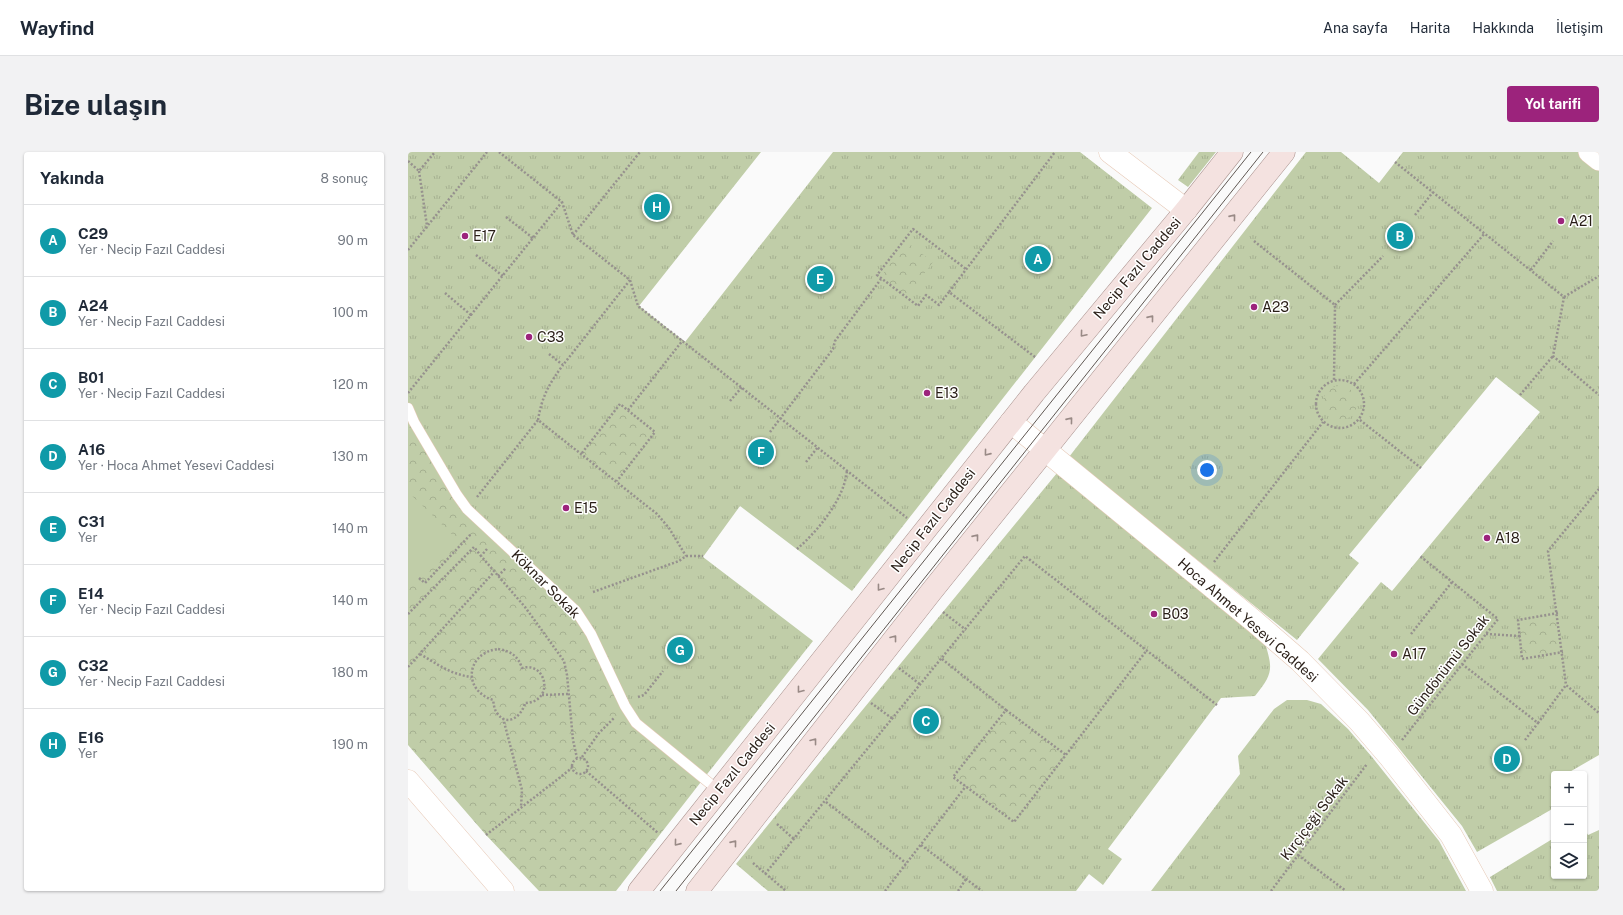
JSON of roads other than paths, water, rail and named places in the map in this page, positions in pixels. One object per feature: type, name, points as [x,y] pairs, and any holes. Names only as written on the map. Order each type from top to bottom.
[{"type":"main road","name":"Necip Fazıl Caddesi","points":[[639,891],[1011,422],[1232,152]]},
{"type":"main road","points":[[697,891],[931,592],[1284,152]]},
{"type":"street","points":[[1110,152],[1186,210]]},
{"type":"street","points":[[1589,152],[1599,160]]},
{"type":"street","name":"Hoca Ahmet Yesevi Caddesi","points":[[1011,422],[1300,660],[1359,721],[1399,768],[1451,835],[1482,891]]},
{"type":"street","points":[[408,781],[504,891]]},
{"type":"lane","name":"Köknar Sokak","points":[[408,408],[414,422],[457,495],[467,509],[576,612],[591,634],[625,706],[636,723],[719,791]]},
{"type":"tram line","points":[[660,891],[1251,152]]},
{"type":"tram line","points":[[676,891],[1263,152]]},
{"type":"place","name":"E16","points":[[657,207]]},
{"type":"place","name":"A21","points":[[1561,221]]},
{"type":"place","name":"E17","points":[[465,236]]},
{"type":"place","name":"A24","points":[[1400,236]]},
{"type":"place","name":"C29","points":[[1038,259]]},
{"type":"place","name":"C31","points":[[820,279]]},
{"type":"place","name":"A23","points":[[1254,307]]},
{"type":"place","name":"C33","points":[[529,337]]},
{"type":"place","name":"E13","points":[[927,393]]},
{"type":"place","name":"E14","points":[[761,452]]},
{"type":"place","name":"E15","points":[[566,508]]},
{"type":"place","name":"A18","points":[[1487,538]]},
{"type":"place","name":"B03","points":[[1154,614]]},
{"type":"place","name":"C32","points":[[680,650]]},
{"type":"place","name":"A17","points":[[1394,654]]},
{"type":"place","name":"B01","points":[[926,721]]},
{"type":"place","name":"A16","points":[[1507,759]]}]
